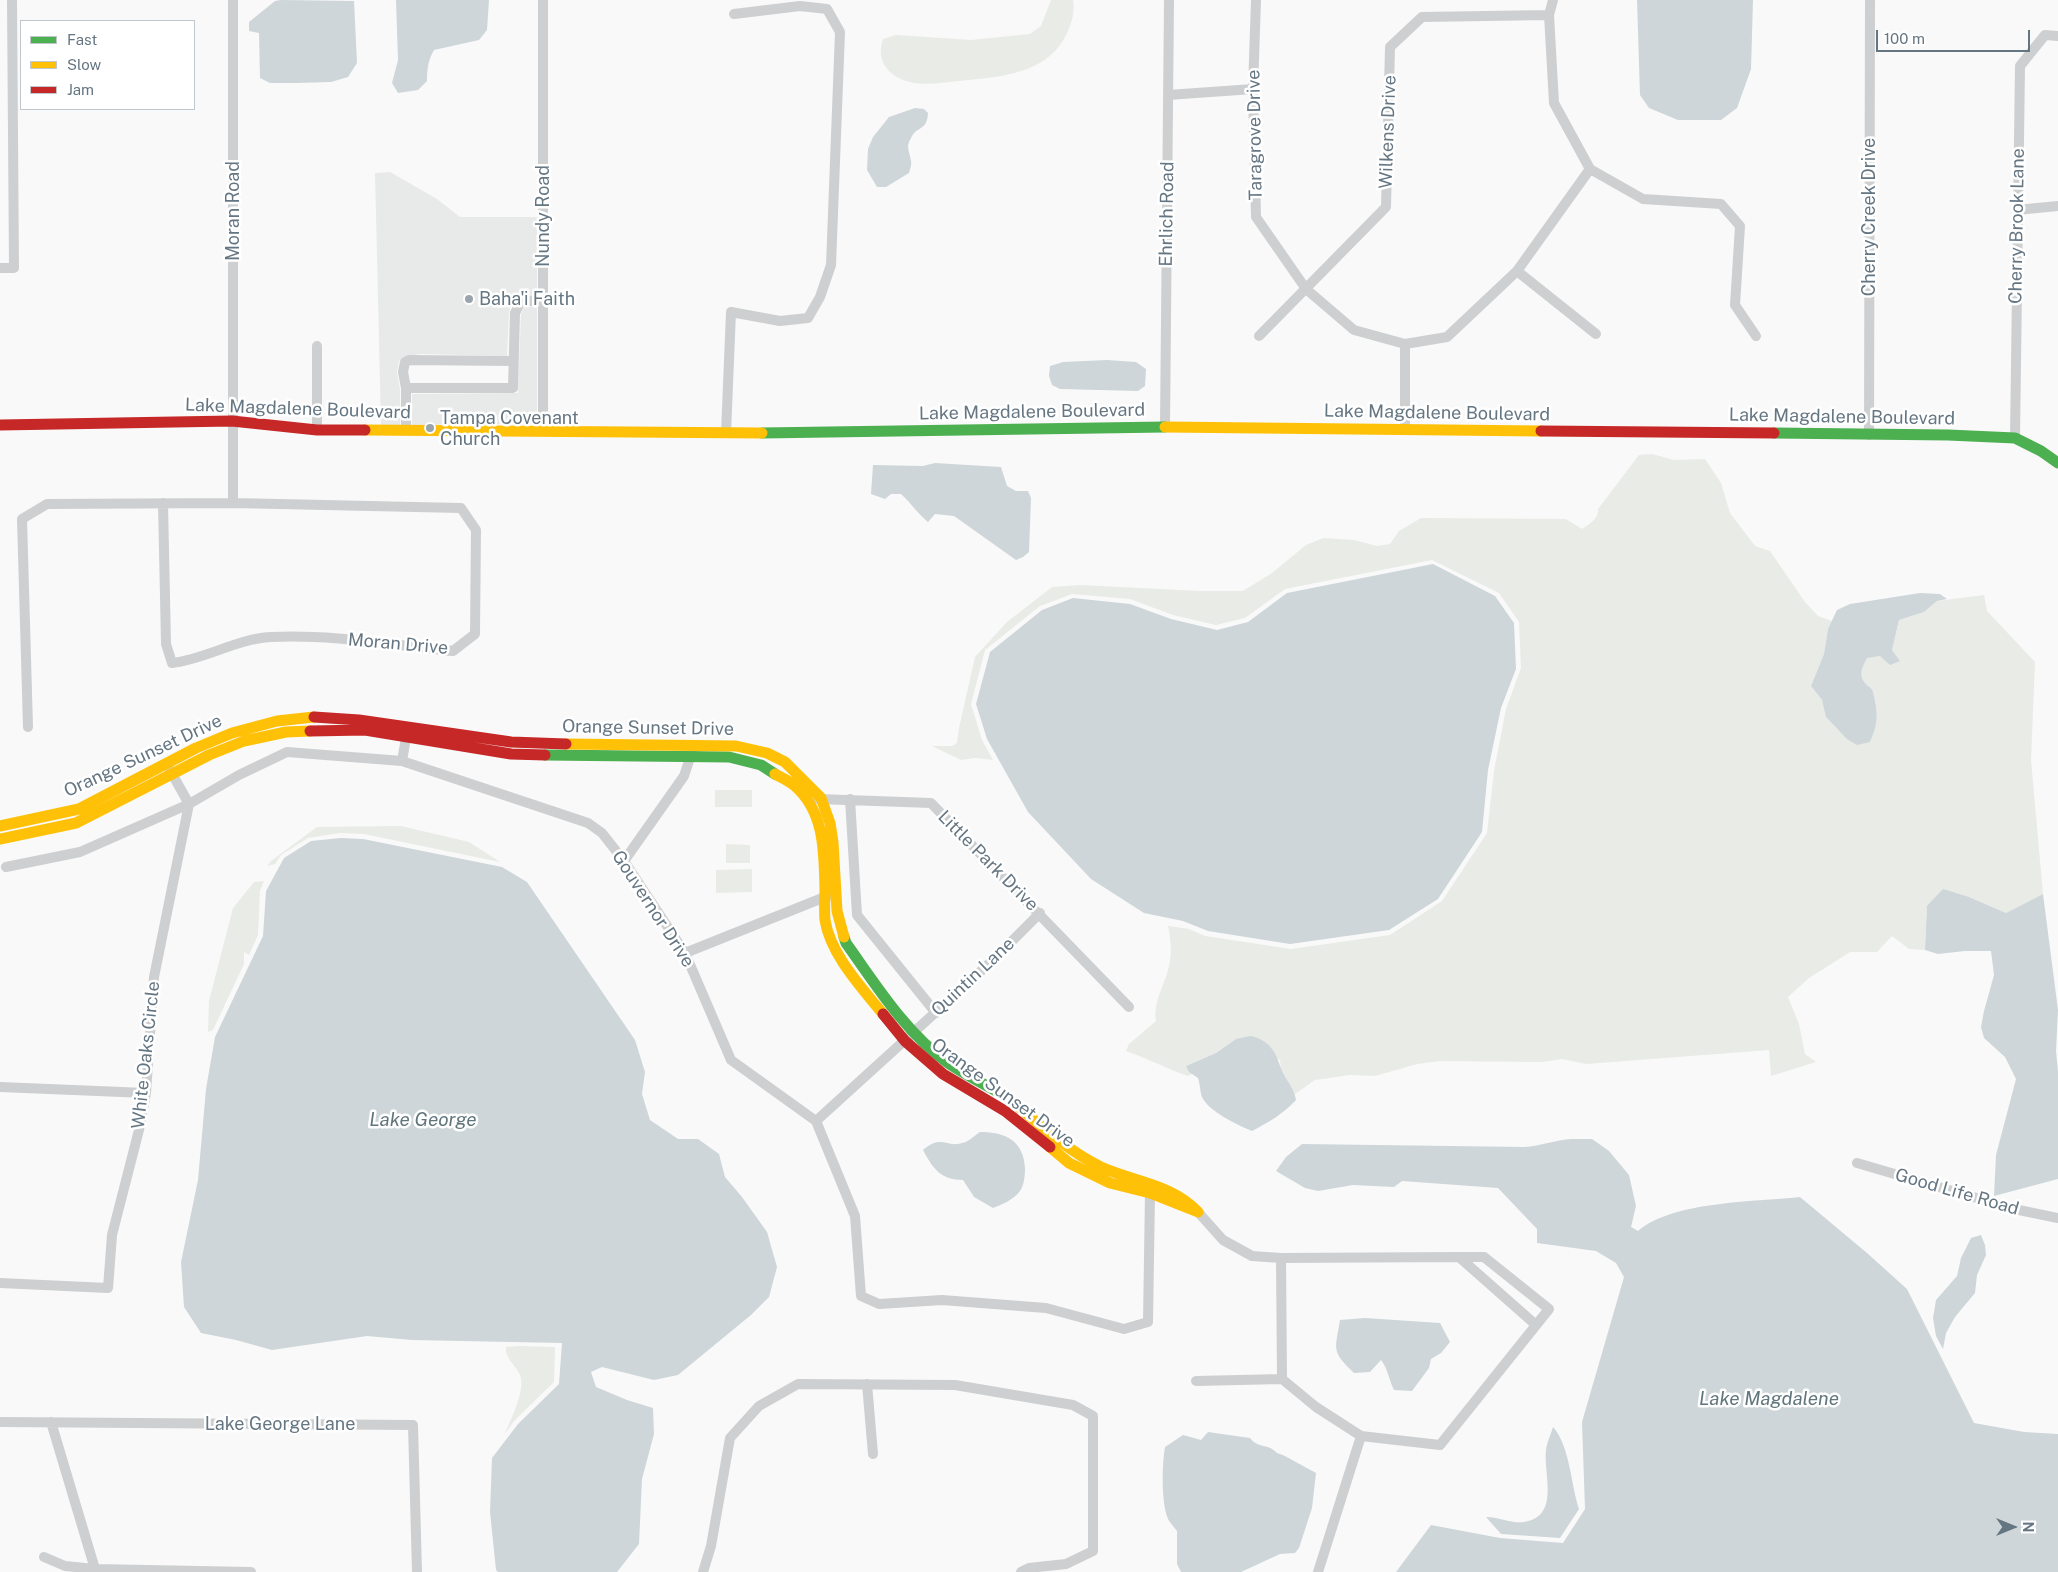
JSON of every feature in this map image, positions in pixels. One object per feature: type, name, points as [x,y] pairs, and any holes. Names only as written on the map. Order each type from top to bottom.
[{"type":"street","points":[[0,268],[14,268],[12,0]]},
{"type":"street","name":"Moran Road","points":[[233,0],[233,504]]},
{"type":"street","name":"Nundy Road","points":[[543,0],[543,431]]},
{"type":"street","name":"Ehrlich Road","points":[[1166,428],[1169,0]]},
{"type":"street","name":"Taragrove Drive","points":[[1256,0],[1253,89],[1256,217],[1306,289],[1354,330],[1405,344],[1447,337],[1517,271],[1590,169]]},
{"type":"street","points":[[1553,0],[1548,15],[1554,103],[1590,169],[1642,199],[1721,204],[1740,226],[1735,305],[1756,336]]},
{"type":"street","name":"Cherry Creek Drive","points":[[1869,435],[1870,0]]},
{"type":"street","points":[[726,433],[731,312],[780,321],[808,318],[820,297],[831,265],[840,32],[827,9],[769,5],[734,14]]},
{"type":"street","name":"Wilkens Drive","points":[[1259,336],[1386,207],[1390,47],[1422,17],[1548,15]]},
{"type":"street","name":"Cherry Brook Lane","points":[[2015,438],[2020,66],[2045,35],[2058,36]]},
{"type":"street","points":[[1168,96],[1253,89]]},
{"type":"street","points":[[2017,210],[2058,206]]},
{"type":"street","points":[[1517,271],[1596,334]]},
{"type":"street","points":[[406,388],[512,388],[515,313],[517,306],[521,301],[543,301]]},
{"type":"street","points":[[1405,344],[1406,430]]},
{"type":"street","points":[[317,346],[317,430]]},
{"type":"street","points":[[406,430],[406,388],[403,372],[405,362],[409,360],[513,361]]},
{"type":"street","name":"Lake Magdalene Boulevard","points":[[0,425],[232,421],[317,430],[726,433],[1166,428],[1997,436],[2015,438],[2041,451],[2058,463]]},
{"type":"street","name":"Moran Drive","points":[[28,727],[22,519],[47,504],[164,504],[233,504],[461,508],[476,530],[475,634],[453,651],[326,638],[270,637],[235,644],[189,661],[172,663],[166,644],[164,504]]},
{"type":"street","name":"Orange Sunset Drive","points":[[0,839],[76,823],[169,769],[196,748],[232,733],[277,721],[328,717],[408,731],[512,754],[595,757],[729,757],[761,764],[815,800]]},
{"type":"street","points":[[402,761],[408,731]]},
{"type":"street","name":"Orange Sunset Drive","points":[[408,731],[511,742],[736,746],[767,753],[785,762],[809,784],[815,800],[830,823],[833,842],[825,921],[834,946],[853,977],[905,1041],[943,1074],[1005,1111],[1069,1163],[1110,1183],[1152,1188]]},
{"type":"street","points":[[624,861],[684,776],[692,757],[692,744]]},
{"type":"street","name":"Gouvernor Drive","points":[[6,868],[80,852],[189,804],[239,775],[287,752],[402,761],[588,823],[602,833],[624,861],[685,953],[731,1060],[816,1121]]},
{"type":"street","points":[[169,769],[189,804]]},
{"type":"street","name":"Orange Sunset Drive","points":[[0,826],[78,809],[169,769]]},
{"type":"street","points":[[850,799],[857,915],[936,1013]]},
{"type":"street","name":"Little Park Drive","points":[[815,800],[850,799],[931,803],[1040,913],[1129,1007]]},
{"type":"street","name":"White Oaks Circle","points":[[0,1283],[108,1288],[112,1235],[139,1130],[146,1093],[154,977],[189,804]]},
{"type":"street","points":[[685,953],[829,895]]},
{"type":"street","name":"Orange Sunset Drive","points":[[829,895],[837,912],[846,943],[884,996],[914,1033],[948,1063],[1008,1098],[1074,1153],[1103,1168],[1188,1202],[1223,1240],[1252,1256],[1281,1258],[1484,1257],[1549,1309],[1440,1445],[1361,1436],[1316,1407],[1282,1378]]},
{"type":"street","name":"Quintin Lane","points":[[816,1121],[992,961],[1040,913]]},
{"type":"street","points":[[0,1087],[146,1093]]},
{"type":"street","points":[[816,1121],[855,1216],[861,1296],[879,1304],[942,1300],[1046,1308],[1124,1329],[1148,1322],[1152,1188]]},
{"type":"street","name":"Good Life Road","points":[[1857,1163],[2014,1209],[2058,1218]]},
{"type":"street","points":[[1459,1257],[1536,1325]]},
{"type":"street","points":[[1196,1381],[1282,1378],[1281,1258]]},
{"type":"street","points":[[703,1572],[711,1546],[730,1438],[759,1406],[798,1384],[954,1385],[1073,1405],[1093,1416],[1093,1551],[1066,1564],[1029,1568],[1021,1572]]},
{"type":"street","points":[[867,1384],[873,1454]]},
{"type":"street","name":"Lake George Lane","points":[[0,1422],[413,1425],[417,1572]]},
{"type":"street","points":[[51,1422],[96,1569]]},
{"type":"street","points":[[1318,1572],[1361,1436]]},
{"type":"street","points":[[44,1558],[65,1566],[96,1569],[252,1572]]},
{"type":"shaded area","points":[[1051,0],[1073,0],[1072,21],[1059,47],[1048,58],[1035,66],[989,78],[922,84],[895,76],[883,63],[881,46],[883,39],[896,35],[971,40],[1030,34],[1041,26]]},
{"type":"shaded area","points":[[390,172],[437,199],[460,217],[537,217],[537,296],[521,296],[511,305],[507,356],[421,354],[405,356],[399,361],[397,373],[400,389],[400,425],[381,425],[375,173]]},
{"type":"shaded area","points":[[537,306],[537,424],[412,425],[412,394],[518,393],[521,314],[524,307]]},
{"type":"shaded area","points":[[1652,454],[1674,460],[1705,459],[1721,483],[1730,513],[1755,546],[1770,551],[1805,602],[1818,616],[1832,621],[1828,629],[1824,654],[1811,686],[1822,700],[1827,717],[1836,728],[1870,742],[1875,729],[1877,712],[1872,689],[1863,679],[1862,669],[1867,657],[1880,656],[1900,661],[1892,650],[1899,620],[1924,612],[1937,601],[1984,595],[1987,611],[2035,662],[2031,760],[2043,894],[2006,913],[1969,897],[1927,906],[1925,950],[1909,949],[1892,936],[1877,952],[1850,952],[1809,978],[1788,997],[1799,1024],[1805,1054],[1816,1062],[1771,1076],[1769,1050],[1586,1064],[1562,1059],[1542,1062],[1440,1061],[1417,1064],[1375,1076],[1350,1075],[1315,1080],[1295,1094],[1281,1068],[1280,1060],[1236,1039],[1216,1053],[1186,1066],[1192,1074],[1188,1076],[1126,1051],[1129,1044],[1156,1021],[1156,1007],[1170,961],[1171,946],[1168,926],[1189,929],[1205,936],[1291,949],[1390,935],[1442,901],[1487,833],[1494,771],[1506,709],[1521,668],[1519,622],[1499,593],[1432,560],[1285,589],[1245,618],[1216,625],[1173,615],[1130,599],[1072,594],[1040,606],[985,650],[971,704],[982,740],[993,760],[975,758],[961,760],[932,746],[952,746],[957,743],[975,657],[1007,622],[1052,587],[1081,585],[1199,591],[1243,591],[1272,573],[1306,545],[1323,538],[1354,540],[1377,546],[1390,544],[1399,531],[1421,518],[1566,519],[1582,529],[1597,516],[1598,509],[1639,455]]},
{"type":"shaded area","points":[[715,790],[752,790],[752,807],[715,807]]},
{"type":"shaded area","points":[[401,826],[469,842],[500,862],[364,834],[340,833],[308,838],[281,855],[275,864],[267,866],[271,861],[317,827]]},
{"type":"shaded area","points":[[726,844],[750,845],[750,863],[726,863]]},
{"type":"shaded area","points":[[752,869],[752,892],[716,893],[716,870]]},
{"type":"shaded area","points":[[264,881],[260,891],[258,935],[249,955],[244,952],[244,964],[213,1030],[208,1032],[209,1001],[233,908],[254,882]]},
{"type":"shaded area","points":[[506,1347],[555,1347],[554,1382],[514,1421],[504,1435],[521,1389],[520,1375],[507,1355]]},
{"type":"water","points":[[396,0],[489,0],[487,30],[479,40],[434,50],[428,65],[427,81],[418,90],[398,93],[392,83],[398,60]]},
{"type":"water","points":[[1637,0],[1753,0],[1751,69],[1737,108],[1721,120],[1678,120],[1649,108],[1640,95]]},
{"type":"water","points":[[275,1],[354,1],[357,63],[348,77],[331,82],[297,83],[270,83],[260,78],[259,33],[249,31],[249,22]]},
{"type":"water","points":[[915,108],[924,109],[928,113],[924,126],[913,134],[909,141],[908,147],[911,164],[909,173],[886,187],[877,187],[867,170],[868,149],[873,137],[889,117]]},
{"type":"water","points":[[1107,360],[1136,362],[1146,369],[1145,386],[1138,391],[1060,389],[1052,385],[1049,376],[1050,366],[1063,362]]},
{"type":"water","points":[[935,463],[1001,467],[1007,486],[1016,491],[1028,491],[1031,498],[1029,552],[1016,560],[954,516],[935,514],[928,522],[901,494],[891,494],[885,499],[871,494],[873,465],[923,466]]},
{"type":"water","points":[[1433,564],[1495,596],[1514,623],[1516,669],[1501,708],[1488,770],[1482,832],[1438,899],[1389,930],[1290,944],[1208,931],[1183,921],[1144,913],[1091,879],[1028,812],[987,739],[976,704],[990,652],[1042,610],[1073,598],[1130,604],[1171,619],[1217,630],[1248,622],[1287,593]]},
{"type":"water","points":[[1920,593],[1940,594],[1947,599],[1937,601],[1924,612],[1899,620],[1892,650],[1900,661],[1890,665],[1880,656],[1867,658],[1862,669],[1862,676],[1873,692],[1877,712],[1876,723],[1870,742],[1857,745],[1847,739],[1826,717],[1822,700],[1811,686],[1824,654],[1828,629],[1837,610],[1850,604]]},
{"type":"water","name":"Lake George","points":[[341,838],[363,839],[502,867],[527,882],[635,1040],[645,1072],[642,1094],[650,1120],[678,1139],[698,1139],[719,1154],[725,1177],[767,1232],[777,1267],[769,1297],[751,1315],[678,1375],[654,1380],[602,1367],[591,1372],[596,1387],[653,1408],[654,1434],[642,1479],[639,1544],[617,1572],[498,1572],[496,1570],[490,1512],[492,1458],[518,1424],[559,1384],[562,1343],[412,1340],[367,1336],[272,1350],[201,1333],[184,1307],[181,1262],[198,1180],[206,1089],[215,1037],[263,936],[266,891],[284,858],[311,841]]},
{"type":"water","points":[[1943,889],[1969,897],[2006,913],[2043,894],[2058,1010],[2056,1051],[2058,1072],[2058,1179],[1994,1196],[1996,1155],[2016,1079],[2005,1057],[1984,1038],[1981,1027],[1994,975],[1991,951],[1938,954],[1925,950],[1927,906]]},
{"type":"water","points":[[1251,1036],[1271,1047],[1296,1100],[1276,1117],[1252,1131],[1211,1108],[1202,1097],[1198,1078],[1189,1072],[1186,1066],[1216,1053],[1236,1039]]},
{"type":"water","points":[[980,1132],[998,1134],[1012,1140],[1021,1151],[1024,1159],[1025,1174],[1021,1189],[1011,1199],[993,1208],[974,1197],[963,1180],[949,1178],[938,1172],[930,1163],[923,1150],[929,1145],[939,1142],[957,1144],[964,1142]]},
{"type":"water","name":"Lake Magdalene","points":[[1572,1139],[1592,1139],[1609,1151],[1629,1175],[1636,1206],[1631,1227],[1638,1231],[1653,1221],[1693,1208],[1800,1197],[1867,1253],[1907,1289],[1974,1423],[2024,1432],[2058,1434],[2058,1572],[1396,1572],[1431,1525],[1500,1538],[1563,1543],[1585,1509],[1582,1422],[1624,1277],[1616,1263],[1596,1251],[1537,1243],[1537,1229],[1498,1188],[1402,1181],[1394,1187],[1353,1185],[1318,1191],[1305,1188],[1276,1171],[1286,1157],[1302,1144],[1524,1147]]},
{"type":"water","points":[[1981,1235],[1986,1255],[1977,1275],[1975,1293],[1955,1317],[1946,1333],[1943,1349],[1936,1336],[1933,1318],[1936,1300],[1957,1276],[1961,1258],[1971,1238]]},
{"type":"water","points":[[1365,1318],[1440,1323],[1450,1342],[1441,1353],[1431,1359],[1429,1368],[1412,1391],[1394,1390],[1381,1360],[1370,1372],[1354,1373],[1341,1360],[1336,1350],[1340,1320]]},
{"type":"water","points":[[1553,1427],[1559,1435],[1567,1455],[1579,1509],[1560,1538],[1501,1534],[1486,1517],[1524,1522],[1535,1518],[1543,1512],[1548,1493],[1546,1450]]},
{"type":"water","points":[[1208,1432],[1250,1438],[1256,1444],[1270,1448],[1316,1473],[1312,1508],[1299,1548],[1295,1553],[1280,1554],[1241,1572],[1181,1572],[1177,1564],[1177,1531],[1168,1519],[1164,1503],[1163,1463],[1165,1447],[1183,1435],[1201,1440]]},
{"type":"traffic: fast","points":[[762,433],[1165,427]]},
{"type":"traffic: fast","points":[[1774,433],[1948,435],[2015,438],[2041,451],[2058,463]]},
{"type":"traffic: fast","points":[[545,755],[729,757],[761,765],[775,774]]},
{"type":"traffic: fast","points":[[844,937],[846,943],[880,991],[918,1037],[948,1063],[998,1092]]},
{"type":"traffic: slow","points":[[1165,427],[1541,431]]},
{"type":"traffic: slow","points":[[365,430],[762,433]]},
{"type":"traffic: slow","points":[[0,826],[79,809],[196,748],[232,733],[277,721],[314,717]]},
{"type":"traffic: slow","points":[[0,839],[76,823],[209,755],[244,741],[286,732],[310,731]]},
{"type":"traffic: slow","points":[[566,744],[736,746],[767,753],[785,762],[821,798],[830,823],[837,911],[844,937]]},
{"type":"traffic: slow","points":[[775,774],[795,786],[805,796],[812,808],[821,834],[823,847],[825,920],[828,933],[848,970],[883,1014]]},
{"type":"traffic: slow","points":[[998,1092],[1076,1153],[1101,1167],[1165,1189],[1177,1195],[1198,1212],[1150,1193],[1110,1183],[1069,1163],[1050,1147]]},
{"type":"traffic: jam","points":[[0,425],[232,421],[317,430],[365,430]]},
{"type":"traffic: jam","points":[[1541,431],[1774,433]]},
{"type":"traffic: jam","points":[[314,717],[359,720],[511,742],[566,744]]},
{"type":"traffic: jam","points":[[310,731],[365,730],[511,754],[545,755]]},
{"type":"traffic: jam","points":[[883,1014],[905,1041],[943,1074],[1005,1111],[1050,1147]]},
{"type":"place","name":"Baha'i Faith","points":[[469,299]]},
{"type":"place","name":"Tampa Covenant Church","points":[[430,428]]}]
